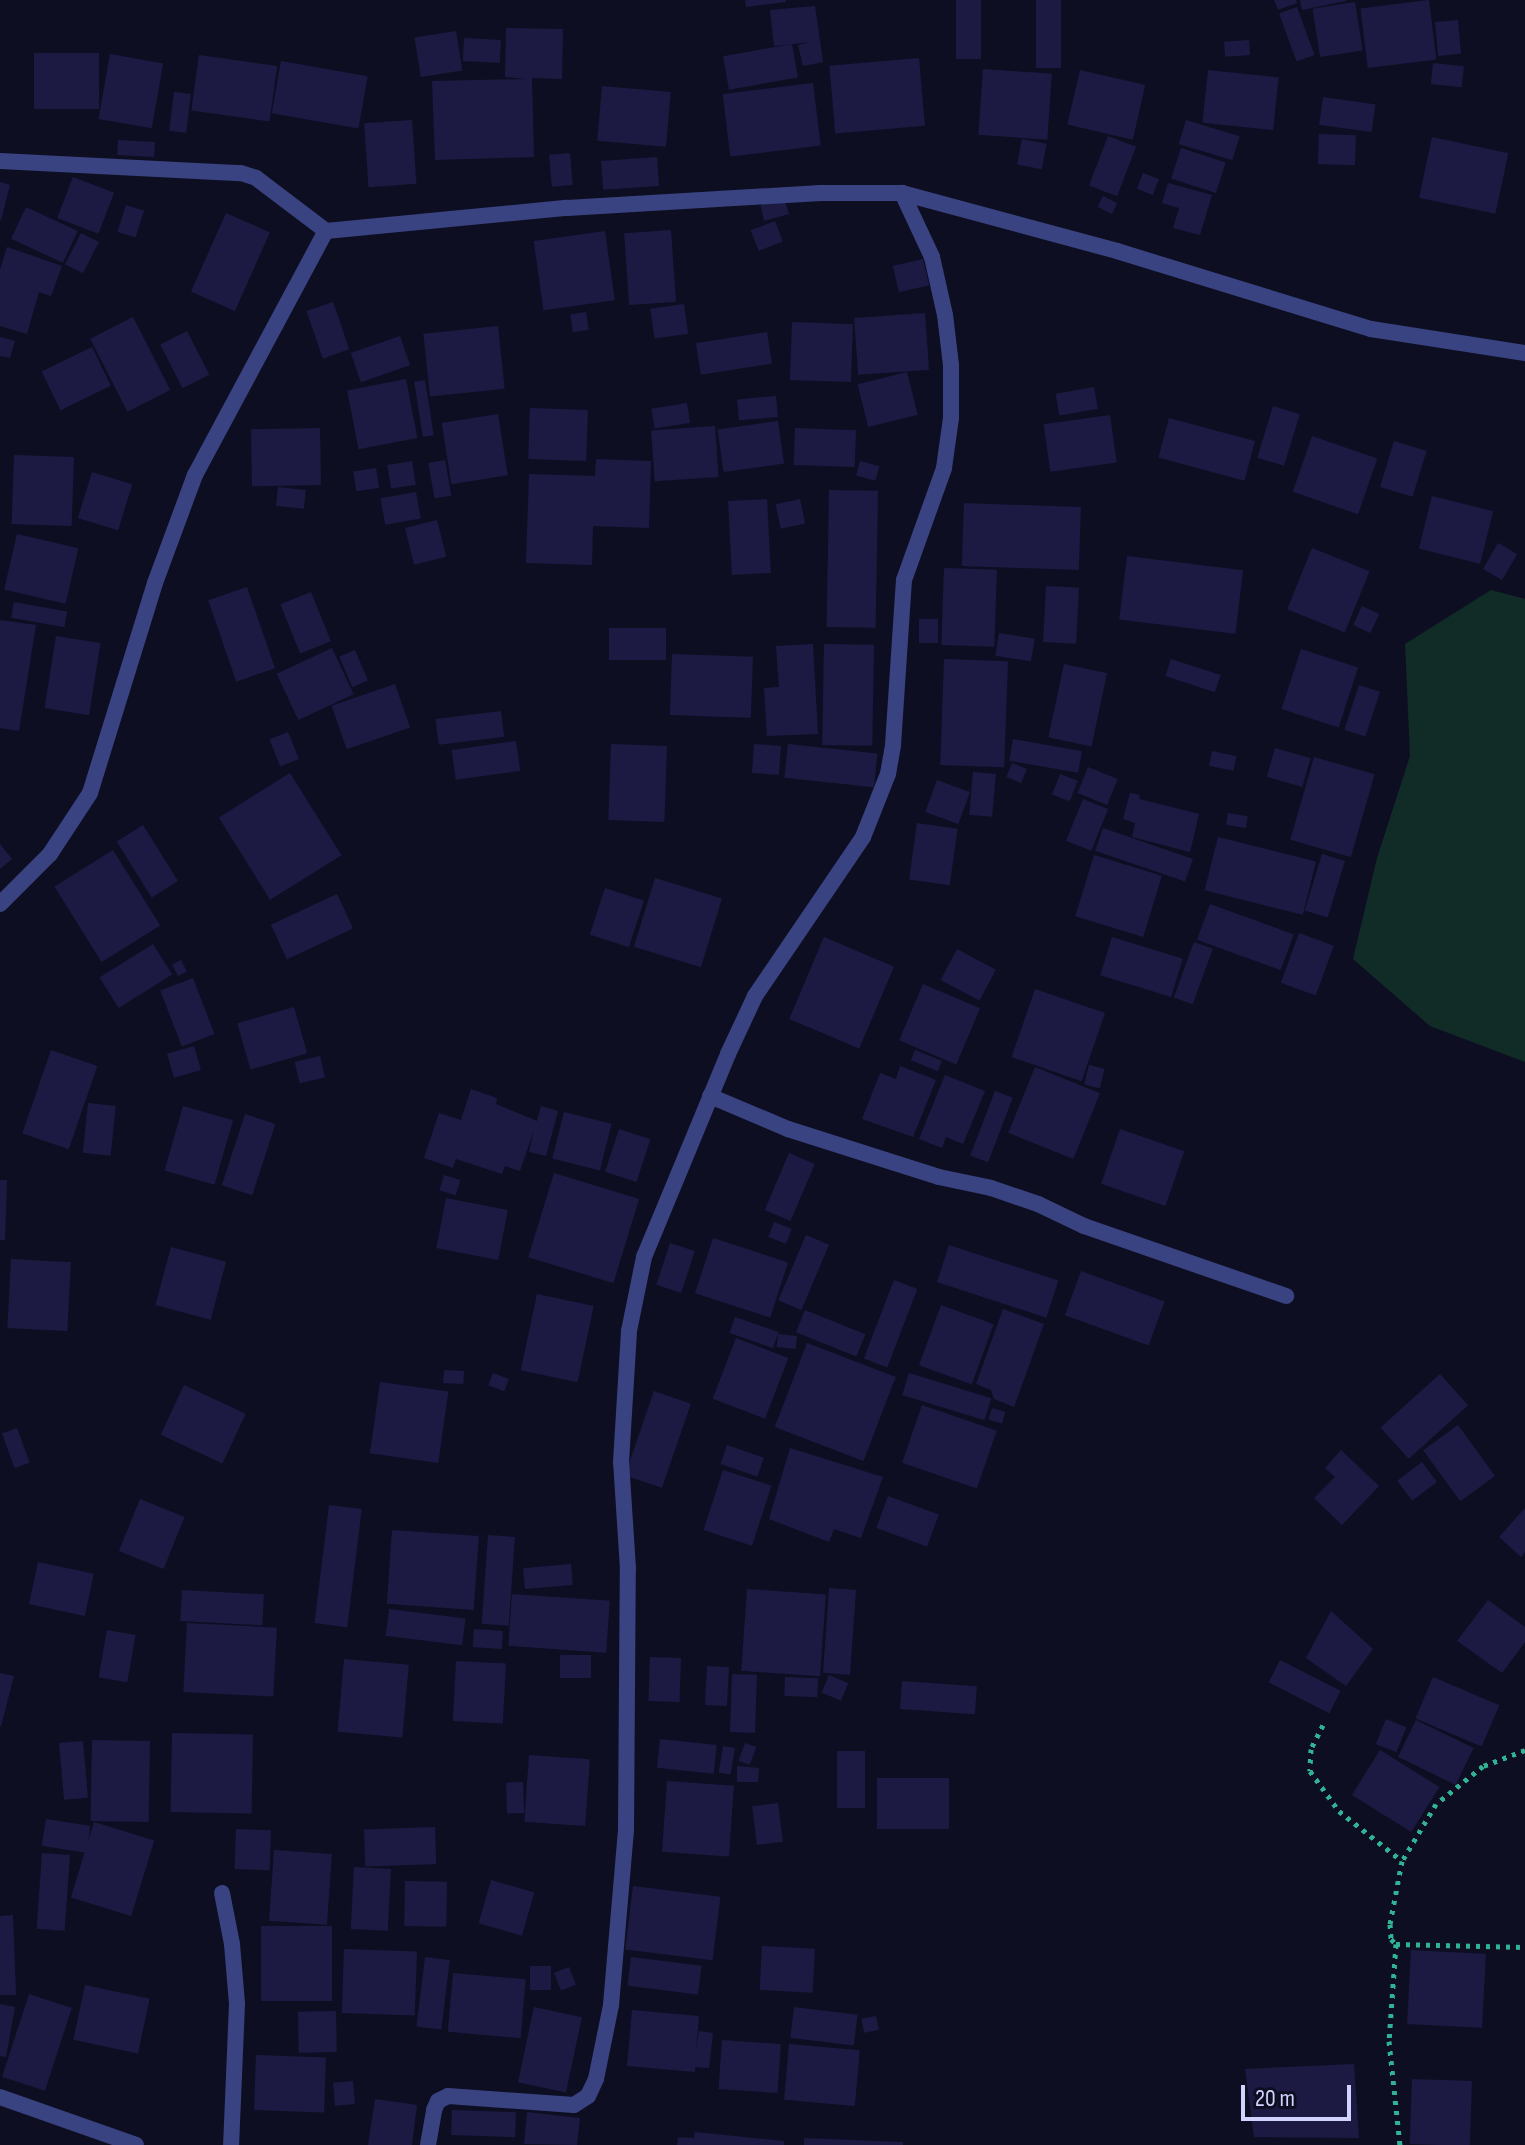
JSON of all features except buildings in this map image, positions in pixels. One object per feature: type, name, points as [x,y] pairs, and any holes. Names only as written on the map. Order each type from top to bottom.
[{"type":"street","points":[[0,161],[241,173],[256,178],[326,231],[582,207],[821,193],[902,193],[1117,251],[1371,329],[1525,353]]},
{"type":"street","points":[[428,2145],[434,2110],[438,2101],[448,2096],[574,2105],[588,2096],[596,2079],[611,2005],[626,1829],[628,1569],[621,1462],[629,1331],[644,1257],[755,996],[863,837],[888,774],[893,745],[904,580],[944,468],[951,418],[951,365],[945,315],[932,257],[902,193]]},
{"type":"street","points":[[0,904],[50,854],[90,793],[155,583],[195,475],[326,231]]},
{"type":"street","points":[[710,1096],[801,1134],[939,1177],[991,1188],[1038,1204],[1084,1226],[1286,1296]]},
{"type":"street","points":[[222,1893],[232,1944],[237,2004],[231,2145]]},
{"type":"street","points":[[0,2097],[136,2145]]},
{"type":"path","points":[[1323,1725],[1311,1749],[1310,1771],[1339,1811],[1402,1861]]},
{"type":"path","points":[[1525,1750],[1483,1766],[1436,1804],[1402,1861],[1390,1924],[1391,1939],[1396,1944],[1525,1947]]},
{"type":"path","points":[[1396,1944],[1389,2041],[1400,2145]]},
{"type":"green space","points":[[1491,590],[1525,599],[1525,1062],[1430,1026],[1353,959],[1377,858],[1410,756],[1405,644]]}]
